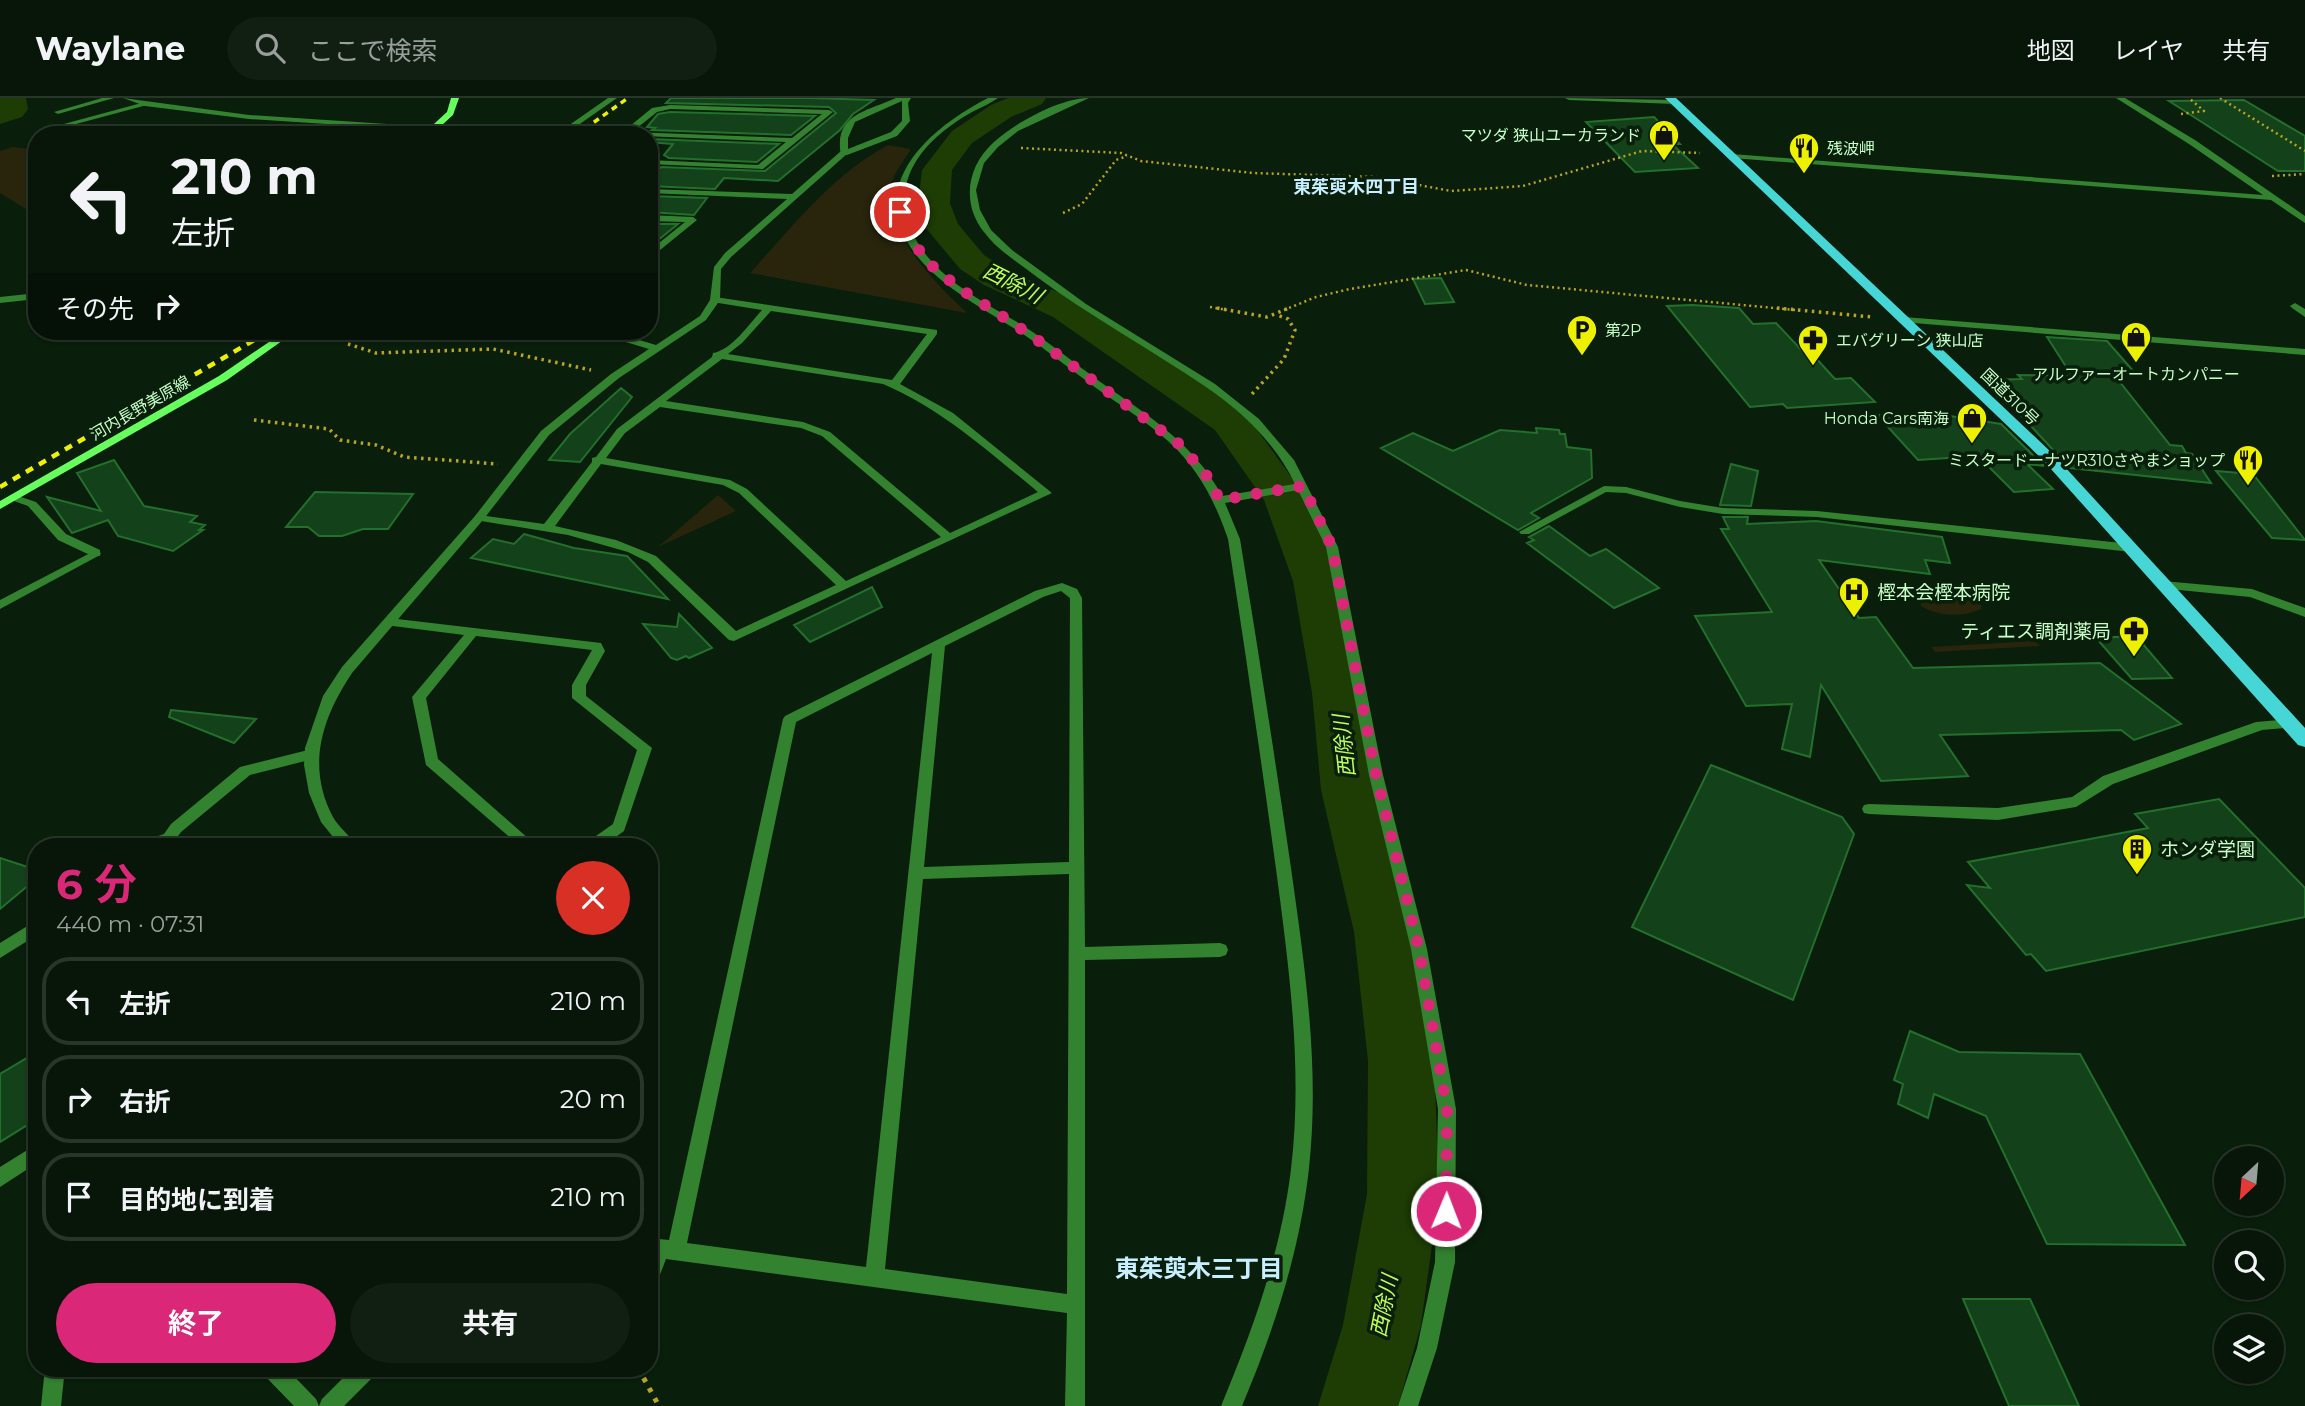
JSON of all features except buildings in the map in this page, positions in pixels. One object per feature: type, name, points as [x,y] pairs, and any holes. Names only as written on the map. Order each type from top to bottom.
[{"type":"highway","name":"国道310号","points":[[1672,100],[2047,456],[2305,740]]},
{"type":"main road","points":[[436,126],[450,113],[455,98]]},
{"type":"main road","name":"河内長野美原線","points":[[0,506],[223,378],[279,340]]},
{"type":"street","points":[[58,113],[110,98]]},
{"type":"street","points":[[127,98],[145,104],[276,120],[360,126]]},
{"type":"street","points":[[572,126],[613,98]]},
{"type":"street","points":[[695,107],[705,98]]},
{"type":"street","points":[[844,153],[843,132],[846,126],[865,113],[902,98]]},
{"type":"street","points":[[343,838],[328,822],[316,793],[312,754],[328,699],[347,670],[479,518],[545,433],[615,376],[703,318],[715,300],[717,269],[728,255],[844,153],[894,134],[906,121],[904,103],[907,98]]},
{"type":"street","points":[[994,98],[967,111],[934,135],[923,145],[904,173],[899,199],[902,222],[911,240],[925,260],[959,288],[1032,336],[1177,442],[1226,499],[1234,539],[1290,919],[1303,1056],[1303,1132],[1287,1251],[1265,1325],[1231,1406]]},
{"type":"street","points":[[1084,98],[1032,120],[995,145],[975,173],[972,190],[976,210],[987,231],[1009,252],[1083,306],[1240,408],[1289,460],[1299,487],[1332,547],[1376,775],[1419,949],[1447,1110],[1445,1262],[1427,1349],[1408,1406]]},
{"type":"street","points":[[1569,98],[1672,100]]},
{"type":"street","points":[[2120,98],[2305,220]]},
{"type":"street","points":[[634,126],[655,110],[670,107],[829,112],[760,167],[658,162]]},
{"type":"street","points":[[658,135],[793,140]]},
{"type":"street","points":[[1732,156],[2275,198]]},
{"type":"street","points":[[658,191],[793,197]]},
{"type":"street","points":[[658,218],[693,220],[658,248]]},
{"type":"street","points":[[0,300],[28,297]]},
{"type":"street","points":[[715,300],[934,332],[894,384]]},
{"type":"street","points":[[2295,306],[2305,314]]},
{"type":"street","points":[[547,528],[596,460],[621,431],[716,355],[739,341],[769,308]]},
{"type":"street","points":[[1904,320],[2305,352]]},
{"type":"street","points":[[630,340],[657,348]]},
{"type":"street","points":[[479,518],[547,528],[616,543],[652,559],[734,637],[1046,493],[933,404],[894,384],[716,355]]},
{"type":"street","points":[[656,403],[803,425],[826,434],[949,538]]},
{"type":"street","points":[[596,460],[726,482],[743,491],[844,586]]},
{"type":"street","points":[[1226,499],[1299,487]]},
{"type":"street","points":[[1525,532],[1604,489],[1626,490],[1680,505],[1723,511],[1817,514],[2131,548]]},
{"type":"street","points":[[15,498],[32,503],[62,537],[96,553]]},
{"type":"street","points":[[2163,585],[2252,593],[2305,613]]},
{"type":"street","points":[[1075,1406],[1077,1305],[1076,598],[1073,592],[1062,587],[1052,588],[790,719],[662,1248],[1077,1305]]},
{"type":"street","points":[[388,622],[589,644],[599,651],[579,685],[579,698],[645,748],[619,827],[604,838]]},
{"type":"street","points":[[473,632],[419,697],[430,761],[520,838]]},
{"type":"street","points":[[874,1279],[939,644]]},
{"type":"street","points":[[1869,809],[1998,814],[2076,802],[2108,780],[2261,725],[2290,724]]},
{"type":"street","points":[[174,838],[245,771],[312,754]]},
{"type":"street","points":[[915,873],[1076,869]]},
{"type":"street","points":[[0,951],[28,932]]},
{"type":"street","points":[[1076,954],[1220,950]]},
{"type":"street","points":[[0,1178],[28,1158]]},
{"type":"street","points":[[51,1406],[54,1377]]},
{"type":"street","points":[[280,1377],[309,1406]]},
{"type":"street","points":[[329,1406],[359,1377]]},
{"type":"lane","points":[[60,126],[145,104]]},
{"type":"lane","points":[[0,605],[96,553]]},
{"type":"path","points":[[2181,114],[2204,111],[2189,98]]},
{"type":"path","points":[[2220,98],[2305,151]]},
{"type":"path","points":[[995,145],[1128,156],[1141,161],[1253,173],[1376,177],[1451,191],[1523,186],[1642,151],[1732,156]]},
{"type":"path","points":[[1063,213],[1082,204],[1115,159],[1128,156]]},
{"type":"path","points":[[1210,307],[1258,316],[1276,314],[1316,298],[1350,289],[1466,270],[1527,285],[1904,320]]},
{"type":"path","points":[[1240,408],[1284,359],[1294,330],[1288,320],[1276,314]]},
{"type":"path","points":[[347,340],[363,351],[376,353],[473,349],[512,352],[615,376]]},
{"type":"path","points":[[254,420],[329,429],[340,440],[376,445],[404,457],[520,465]]},
{"type":"path","points":[[643,1377],[659,1406]]},
{"type":"shaded area","points":[[0,98],[26,98],[28,109],[22,117],[0,124]]},
{"type":"shaded area","points":[[888,145],[911,149],[896,172],[891,187],[897,223],[915,257],[967,313],[750,273],[797,220],[831,187],[868,157]]},
{"type":"shaded area","points":[[13,147],[28,149],[28,210],[0,193],[0,151]]},
{"type":"shaded area","points":[[718,495],[736,511],[658,547]]},
{"type":"shaded area","points":[[1959,594],[1981,603],[1981,609],[1950,615],[1921,606],[1921,599]]},
{"type":"shaded area","points":[[2035,641],[2040,646],[1935,652],[1931,647]]},
{"type":"waterway","name":"西除川","points":[[1032,98],[1001,111],[962,137],[937,170],[934,203],[942,227],[972,262],[996,278],[1066,309],[1230,421],[1286,500],[1317,581],[1338,693],[1349,790],[1385,932],[1401,1061],[1403,1194],[1382,1325],[1358,1406]]},
{"type":"railway","points":[[589,126],[628,98]]},
{"type":"railway","points":[[0,487],[254,340]]},
{"type":"place","name":"マツダ 狭山ユーカランド","points":[[1664,162]]},
{"type":"place","name":"残波岬","points":[[1804,175]]},
{"type":"place","name":"第2P","points":[[1582,357]]},
{"type":"place","name":"アルファーオートカンパニー","points":[[2136,364]]},
{"type":"place","name":"エバグリーン 狭山店","points":[[1813,367]]},
{"type":"place","name":"Honda Cars南海","points":[[1972,445]]},
{"type":"place","name":"ミスタードーナツR310さやまショップ","points":[[2248,487]]},
{"type":"place","name":"樫本会樫本病院","points":[[1854,619]]},
{"type":"place","name":"ティエス調剤薬局","points":[[2134,658]]},
{"type":"place","name":"ホンダ学園","points":[[2137,876]]},
{"type":"district","name":"東茱萸木四丁目","points":[[1356,187]]},
{"type":"district","name":"東茱萸木三丁目","points":[[1199,1268]]},
{"type":"route","points":[[900,212],[915,248],[936,270],[1177,442],[1205,473],[1220,500],[1303,486],[1332,547],[1376,775],[1419,949],[1447,1110],[1446,1211]]}]
